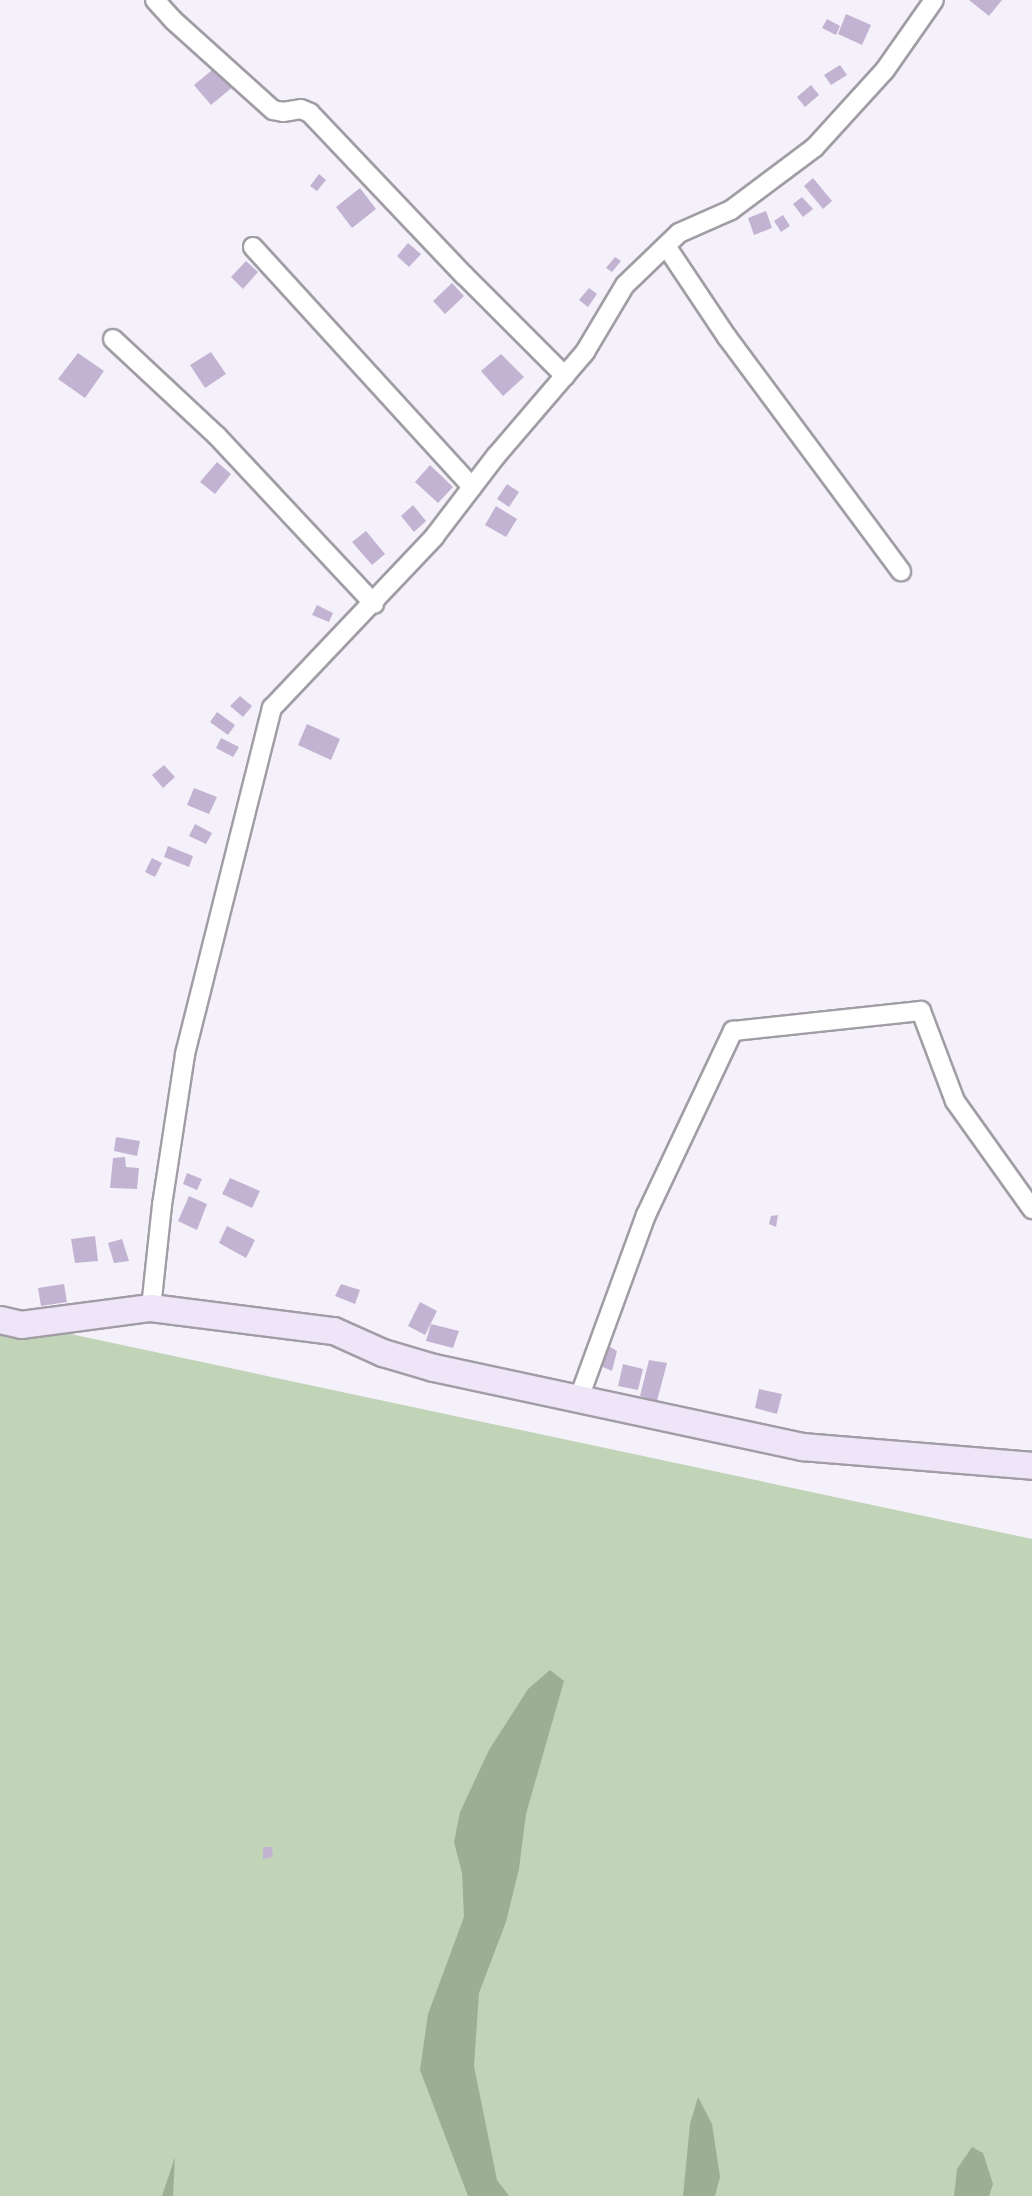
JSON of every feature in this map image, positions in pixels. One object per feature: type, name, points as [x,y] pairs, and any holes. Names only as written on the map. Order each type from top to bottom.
[{"type":"main road","points":[[0,1320],[22,1325],[151,1308],[334,1331],[383,1353],[421,1364],[803,1447],[1032,1466]]},
{"type":"street","points":[[155,0],[180,27],[273,110],[283,112],[301,109],[310,113],[464,275],[565,376]]},
{"type":"street","points":[[151,1308],[162,1205],[186,1054],[272,708],[374,604],[434,537],[472,487],[585,352],[625,285],[679,233],[730,210],[814,148],[885,70],[934,0]]},
{"type":"street","points":[[666,246],[727,337],[901,571]]},
{"type":"street","points":[[253,247],[472,487]]},
{"type":"street","points":[[113,339],[217,436],[374,604]]},
{"type":"street","points":[[579,1398],[646,1215],[733,1031],[921,1011],[955,1101],[1032,1209]]},
{"type":"shaded area","points":[[0,1319],[1032,1539],[1032,2196],[0,2196]]},
{"type":"shaded area","points":[[550,1670],[564,1681],[526,1814],[519,1869],[506,1922],[479,1993],[474,2066],[497,2180],[509,2196],[468,2196],[420,2070],[428,2014],[464,1917],[462,1873],[454,1842],[460,1812],[489,1750],[528,1689]]},
{"type":"shaded area","points":[[698,2097],[712,2124],[720,2177],[715,2196],[683,2196],[690,2124]]},
{"type":"shaded area","points":[[972,2147],[983,2153],[993,2184],[989,2196],[954,2196],[957,2169]]},
{"type":"shaded area","points":[[175,2157],[173,2196],[162,2196]]},
{"type":"building","points":[[969,0],[1002,0],[989,16]]},
{"type":"building","points":[[846,14],[871,25],[862,45],[838,34]]},
{"type":"building","points":[[827,19],[840,26],[836,35],[822,28]]},
{"type":"building","points":[[840,65],[847,75],[831,85],[824,75]]},
{"type":"building","points":[[217,66],[234,86],[211,105],[194,85]]},
{"type":"building","points":[[811,85],[819,95],[805,107],[797,97]]},
{"type":"building","points":[[319,174],[326,180],[317,191],[310,186]]},
{"type":"building","points":[[813,178],[832,201],[823,209],[804,186]]},
{"type":"building","points":[[360,188],[376,209],[352,228],[336,207]]},
{"type":"building","points":[[802,197],[813,209],[803,217],[793,204]]},
{"type":"building","points":[[766,211],[772,228],[754,235],[748,218]]},
{"type":"building","points":[[783,215],[790,226],[781,232],[774,221]]},
{"type":"building","points":[[408,243],[421,254],[409,267],[397,256]]},
{"type":"building","points":[[615,257],[621,261],[612,272],[606,268]]},
{"type":"building","points":[[246,261],[258,272],[243,289],[231,277]]},
{"type":"building","points":[[452,283],[464,296],[445,314],[433,301]]},
{"type":"building","points":[[589,288],[597,294],[588,307],[579,300]]},
{"type":"building","points":[[211,352],[226,374],[205,388],[190,365]]},
{"type":"building","points":[[78,353],[104,371],[85,398],[58,379]]},
{"type":"building","points":[[501,354],[524,377],[503,396],[481,371]]},
{"type":"building","points":[[217,462],[231,474],[215,494],[200,482]]},
{"type":"building","points":[[430,465],[453,487],[438,503],[415,482]]},
{"type":"building","points":[[507,484],[519,492],[509,507],[497,499]]},
{"type":"building","points":[[413,505],[426,521],[414,532],[401,516]]},
{"type":"building","points":[[496,506],[517,519],[506,537],[485,525]]},
{"type":"building","points":[[366,531],[385,554],[372,565],[352,542]]},
{"type":"building","points":[[317,605],[333,613],[329,622],[312,615]]},
{"type":"building","points":[[240,696],[252,706],[243,717],[230,706]]},
{"type":"building","points":[[217,712],[235,725],[228,735],[210,722]]},
{"type":"building","points":[[307,724],[340,739],[331,760],[298,745]]},
{"type":"building","points":[[221,738],[239,747],[233,757],[216,748]]},
{"type":"building","points":[[164,765],[175,777],[163,788],[152,775]]},
{"type":"building","points":[[194,788],[217,797],[209,814],[187,805]]},
{"type":"building","points":[[195,824],[212,833],[206,844],[189,836]]},
{"type":"building","points":[[168,846],[193,856],[189,867],[164,857]]},
{"type":"building","points":[[152,858],[162,863],[155,877],[145,872]]},
{"type":"building","points":[[116,1137],[140,1141],[137,1156],[114,1151]]},
{"type":"building","points":[[125,1157],[126,1167],[139,1168],[137,1189],[110,1188],[113,1158]]},
{"type":"building","points":[[187,1173],[202,1179],[197,1190],[183,1184]]},
{"type":"building","points":[[230,1178],[260,1191],[252,1208],[222,1194]]},
{"type":"building","points":[[189,1196],[207,1204],[197,1230],[178,1221]]},
{"type":"building","points":[[778,1215],[776,1227],[769,1224],[771,1216]]},
{"type":"building","points":[[227,1226],[255,1240],[246,1258],[219,1243]]},
{"type":"building","points":[[95,1236],[98,1261],[75,1263],[71,1239]]},
{"type":"building","points":[[122,1239],[129,1261],[114,1263],[108,1243]]},
{"type":"building","points":[[64,1284],[67,1302],[41,1306],[38,1288]]},
{"type":"building","points":[[341,1284],[360,1290],[355,1304],[335,1296]]},
{"type":"building","points":[[420,1302],[437,1311],[425,1335],[408,1326]]},
{"type":"building","points":[[431,1324],[459,1331],[453,1348],[426,1341]]},
{"type":"building","points":[[605,1344],[617,1351],[612,1371],[598,1365]]},
{"type":"building","points":[[649,1360],[667,1363],[657,1401],[640,1396]]},
{"type":"building","points":[[623,1364],[643,1369],[638,1390],[618,1386]]},
{"type":"building","points":[[759,1389],[782,1394],[777,1414],[755,1408]]},
{"type":"building","points":[[263,1847],[272,1847],[273,1857],[263,1859]]}]
